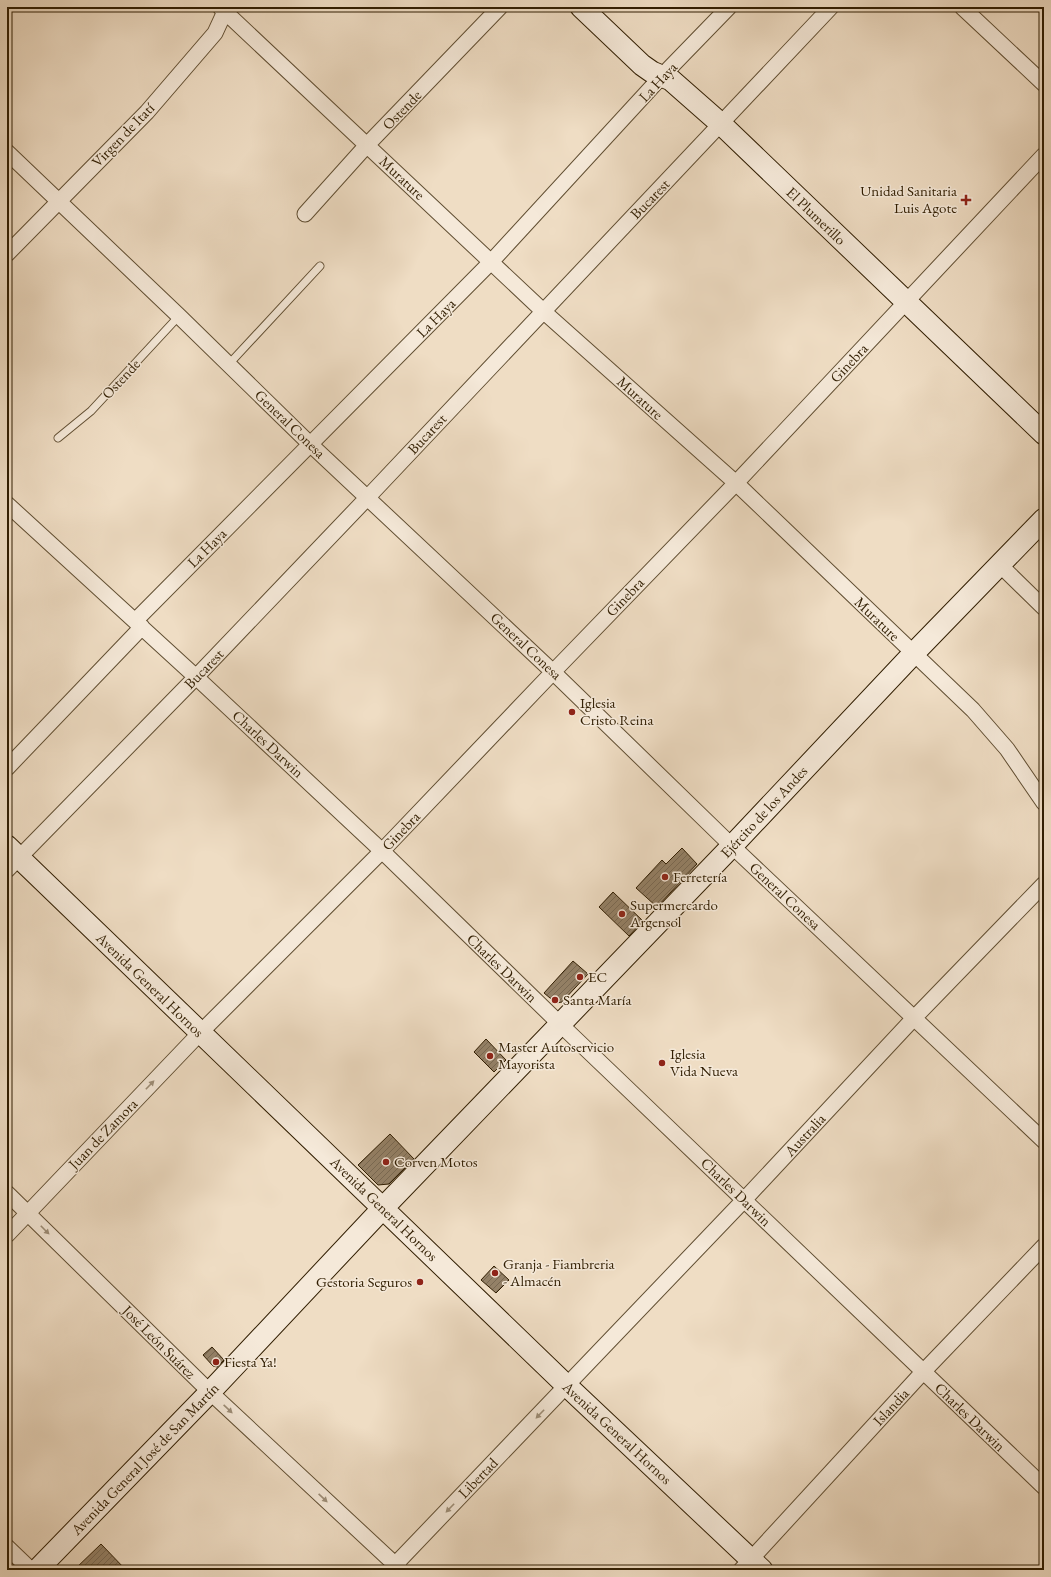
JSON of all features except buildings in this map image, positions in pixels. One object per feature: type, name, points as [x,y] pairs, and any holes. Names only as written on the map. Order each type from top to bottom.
[{"type":"main road","name":"El Plumerillo","points":[[581,7],[642,65],[652,72],[677,84],[721,124],[1044,434]]},
{"type":"main road","name":"Ejército de los Andes","points":[[383,1208],[732,846],[913,654],[1044,519]]},
{"type":"main road","name":"Avenida General Hornos","points":[[11,858],[200,1033],[383,1208],[751,1566]]},
{"type":"main road","name":"Avenida General José de San Martín","points":[[37,1570],[210,1392],[383,1208]]},
{"type":"street","name":"Ostende","points":[[305,214],[368,145],[500,7]]},
{"type":"street","name":"La Haya","points":[[7,768],[138,624],[310,444],[491,262],[662,76],[729,7]]},
{"type":"street","name":"Bucarest","points":[[11,858],[196,677],[831,7]]},
{"type":"street","points":[[962,7],[1044,84]]},
{"type":"street","name":"Murature","points":[[224,8],[543,311],[736,483],[982,720],[1018,764],[1044,803]]},
{"type":"street","name":"Virgen de Itatí","points":[[7,254],[147,112],[215,33],[224,8]]},
{"type":"street","name":"General Conesa","points":[[7,152],[229,364],[310,444],[553,672],[732,846],[915,1017],[1044,1141]]},
{"type":"street","name":"Ginebra","points":[[200,1033],[382,851],[736,483],[1044,155]]},
{"type":"street","name":"Charles Darwin","points":[[7,504],[196,677],[382,851],[560,1024],[1044,1487]]},
{"type":"street","points":[[1000,565],[1044,608]]},
{"type":"street","name":"Australia","points":[[567,1386],[915,1017],[1044,884]]},
{"type":"street","name":"Juan de Zamora","points":[[7,1235],[200,1033]]},
{"type":"street","name":"José León Suárez","points":[[7,1193],[210,1392],[395,1568]]},
{"type":"street","name":"Islandia","points":[[751,1566],[923,1372],[1044,1246]]},
{"type":"street","name":"Libertad","points":[[395,1568],[567,1386]]},
{"type":"street","points":[[7,1547],[31,1570]]},
{"type":"lane","points":[[229,364],[320,266]]},
{"type":"lane","name":"Ostende","points":[[58,438],[91,411],[179,316]]},
{"type":"place","name":"Unidad Sanitaria Luis Agote","points":[[966,200]]},
{"type":"place","name":"Iglesia Cristo Reina","points":[[572,712]]},
{"type":"place","name":"Ferretería","points":[[665,877]]},
{"type":"place","name":"Supermercardo Argensol","points":[[622,914]]},
{"type":"place","name":"EC","points":[[580,977]]},
{"type":"place","name":"Santa María","points":[[555,1000]]},
{"type":"place","name":"Master Autoservicio Mayorista","points":[[490,1056]]},
{"type":"place","name":"Iglesia Vida Nueva","points":[[662,1063]]},
{"type":"place","name":"Corven Motos","points":[[386,1162]]},
{"type":"place","name":"Granja - Fiambreria - Almacén","points":[[495,1273]]},
{"type":"place","name":"Gestoria Seguros","points":[[420,1282]]},
{"type":"place","name":"Fiesta Ya!","points":[[216,1362]]}]
